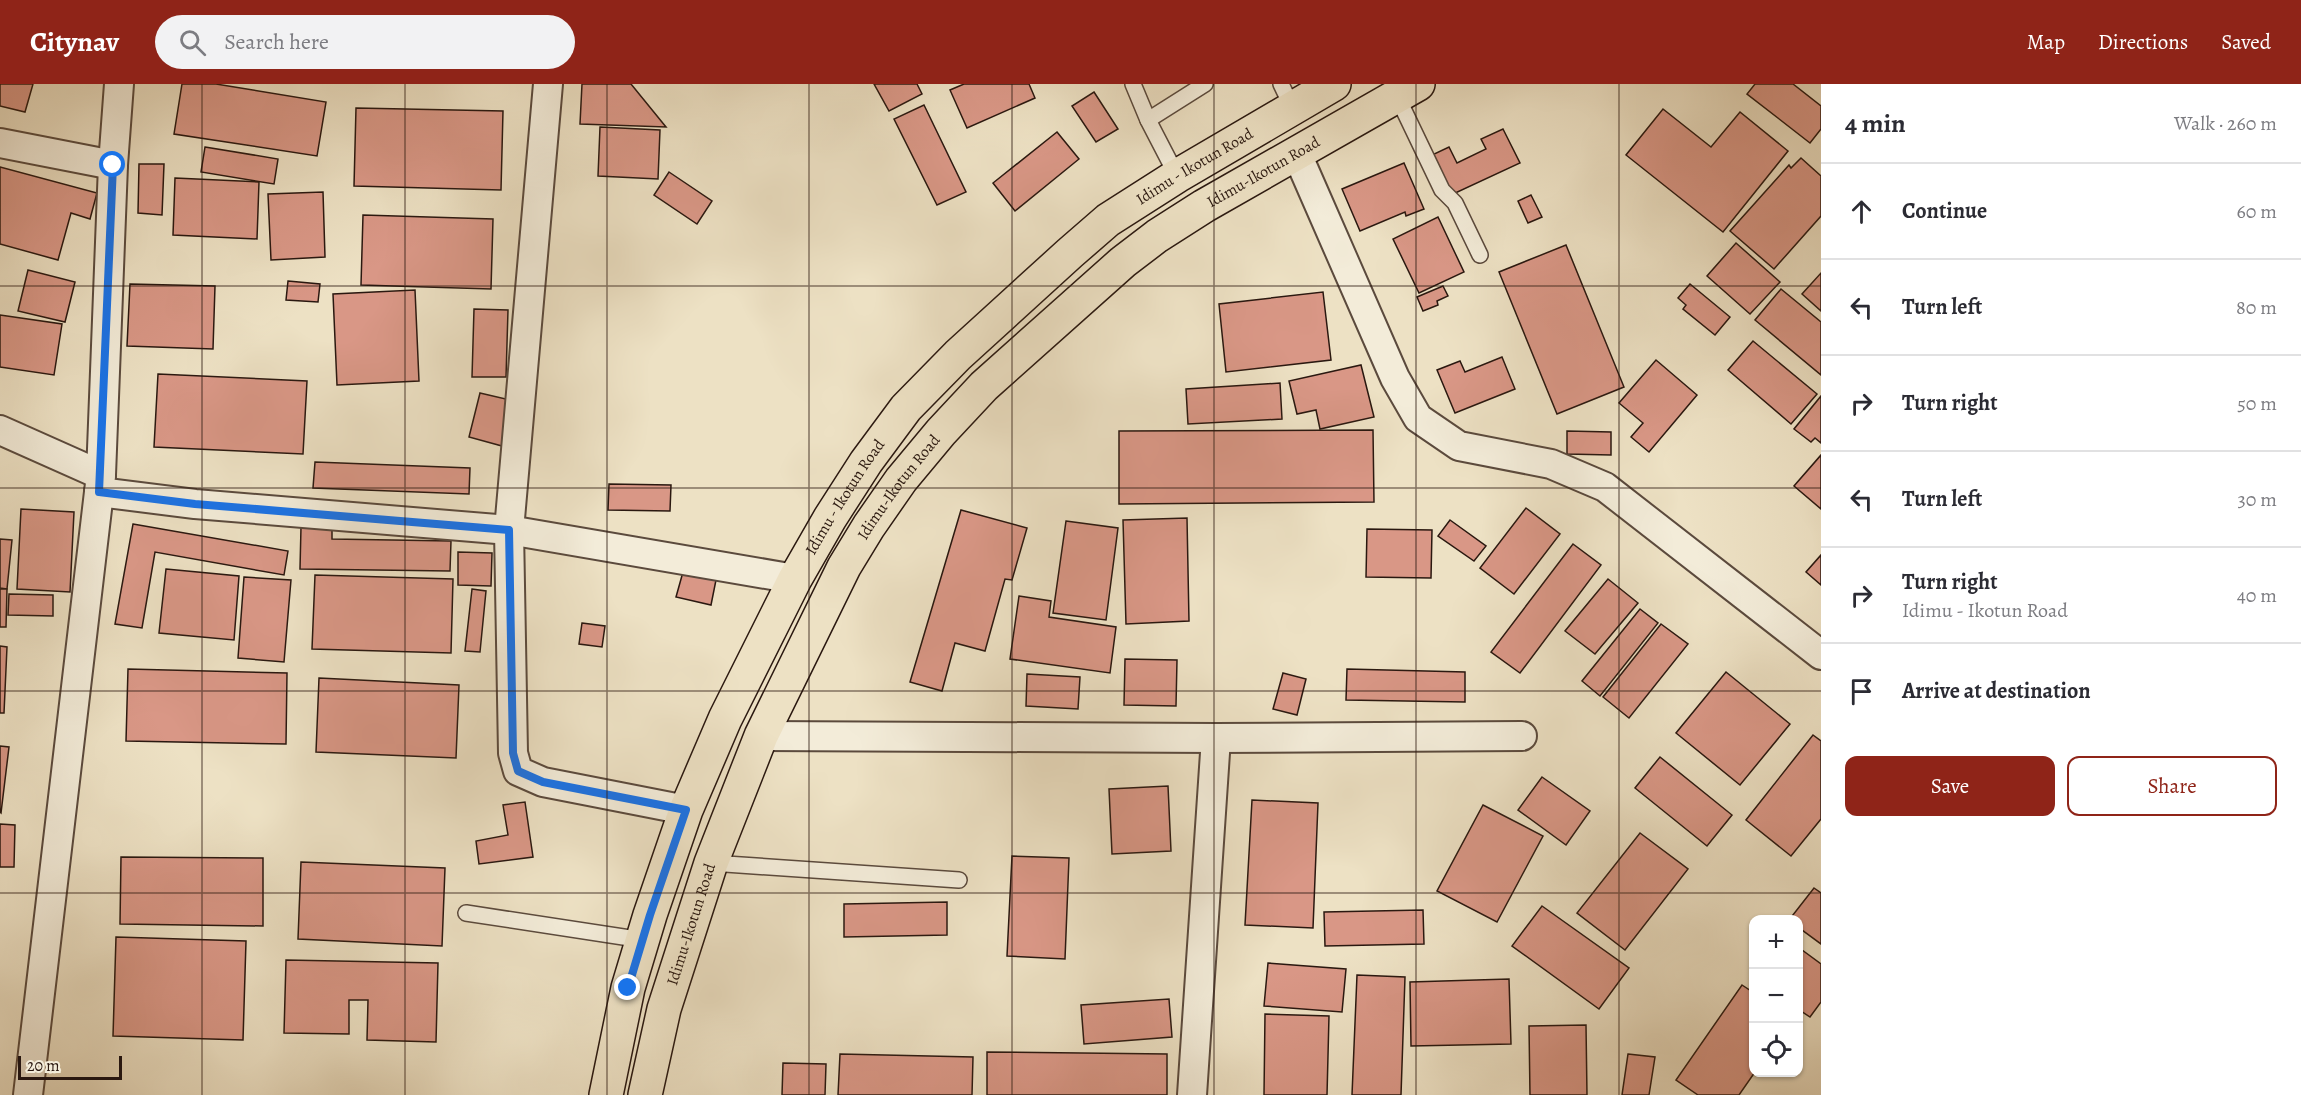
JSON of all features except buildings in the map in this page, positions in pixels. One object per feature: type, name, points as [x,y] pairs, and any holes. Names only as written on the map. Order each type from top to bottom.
[{"type":"main road","name":"Idimu - Ikotun Road","points":[[606,1095],[628,988],[686,810],[725,719],[795,579],[866,462],[906,408],[958,355],[1108,220],[1178,176],[1286,96],[1329,87]]},
{"type":"main road","points":[[1329,87],[1344,125]]},
{"type":"main road","name":"Idimu-Ikotun Road","points":[[645,1095],[664,1010],[711,863],[761,736],[844,567],[901,480],[984,386],[1123,262],[1204,206],[1407,90]]},
{"type":"street","points":[[28,1095],[100,484],[113,165],[119,84]]},
{"type":"street","points":[[548,84],[509,530],[513,753],[518,771],[543,782],[686,810]]},
{"type":"street","points":[[0,143],[113,165]]},
{"type":"street","points":[[1297,154],[1395,378],[1418,418],[1459,446],[1551,464],[1605,487],[1821,655]]},
{"type":"street","points":[[0,430],[100,484],[195,504],[509,530],[795,579]]},
{"type":"street","points":[[761,736],[1216,738],[1522,736]]},
{"type":"street","points":[[1191,1095],[1216,738]]},
{"type":"lane","points":[[1133,84],[1148,120],[1178,176]]},
{"type":"lane","points":[[1148,120],[1205,84]]},
{"type":"lane","points":[[1407,90],[1442,190],[1455,202],[1480,255]]},
{"type":"lane","points":[[711,863],[959,880]]},
{"type":"lane","points":[[466,913],[643,940]]},
{"type":"route","points":[[113,165],[99,492],[195,504],[509,530],[513,753],[518,771],[543,782],[686,810],[628,988]]}]
